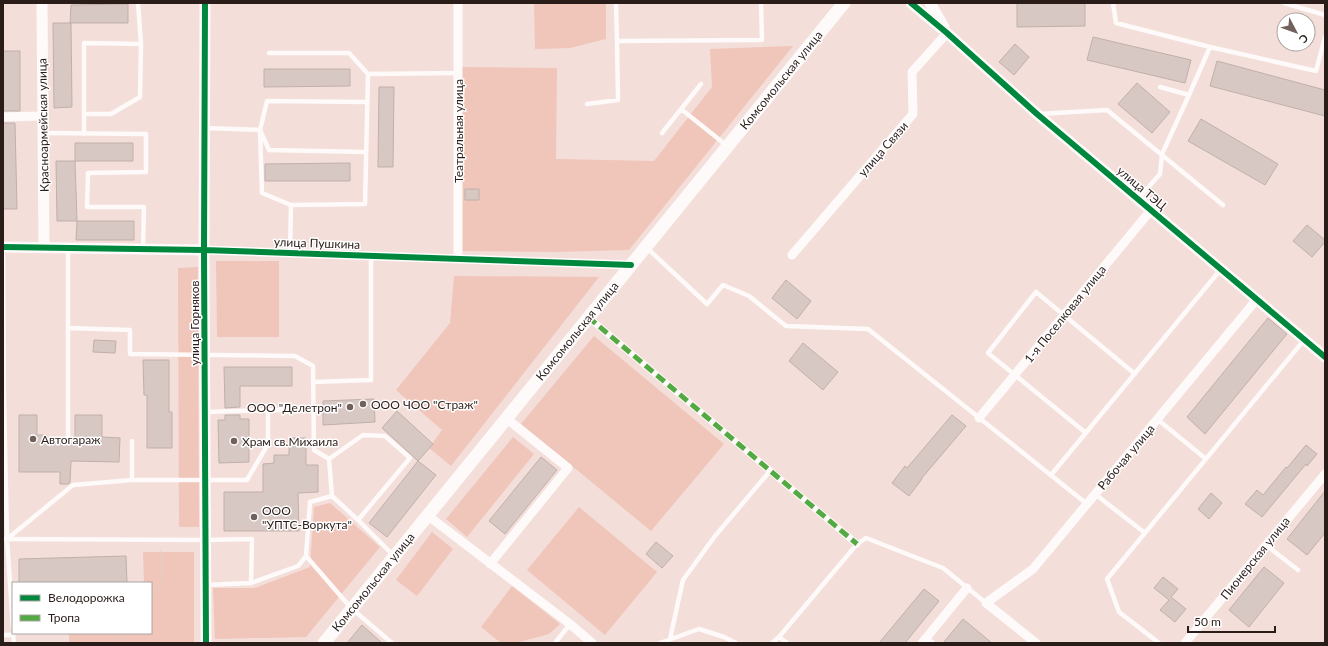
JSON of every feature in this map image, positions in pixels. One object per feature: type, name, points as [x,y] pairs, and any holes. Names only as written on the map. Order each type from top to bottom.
[{"type":"main road","name":"Комсомольская улица","points":[[324,643],[844,3]]},
{"type":"street","name":"Красноармейская улица","points":[[42,3],[44,248]]},
{"type":"street","name":"улица Горняков","points":[[205,3],[204,250],[206,643]]},
{"type":"street","name":"Театральная улица","points":[[458,3],[458,259]]},
{"type":"street","points":[[830,19],[834,3]]},
{"type":"street","name":"улица ТЭЦ","points":[[911,3],[947,33],[1037,114],[1325,357]]},
{"type":"street","points":[[930,3],[947,33]]},
{"type":"street","name":"улица Связи","points":[[792,255],[913,114],[912,72],[947,33]]},
{"type":"street","points":[[3,117],[42,116]]},
{"type":"street","name":"1-я Поселковая улица","points":[[980,418],[1151,210]]},
{"type":"street","name":"улица Пушкина","points":[[3,247],[204,250],[631,265]]},
{"type":"street","name":"Рабочая улица","points":[[986,603],[1033,569],[1257,300]]},
{"type":"street","points":[[588,317],[858,544]]},
{"type":"street","points":[[490,564],[568,468],[506,418]]},
{"type":"street","name":"Пионерская улица","points":[[1186,643],[1325,474]]},
{"type":"street","points":[[427,516],[570,624],[592,643]]},
{"type":"street","points":[[927,641],[967,588]]},
{"type":"street","points":[[986,603],[1036,643]]},
{"type":"lane","points":[[84,114],[110,114],[140,97],[141,44],[138,3]]},
{"type":"lane","points":[[587,104],[618,100],[616,3]]},
{"type":"lane","points":[[617,41],[762,40],[762,3]]},
{"type":"lane","points":[[1112,3],[1116,23],[1210,48],[1316,71],[1325,37]]},
{"type":"lane","points":[[1284,3],[1325,15]]},
{"type":"lane","points":[[84,134],[84,43],[141,44]]},
{"type":"lane","points":[[1138,199],[1160,174],[1162,154],[1210,48]]},
{"type":"lane","points":[[269,53],[349,53],[368,74],[368,102],[365,204],[290,205],[262,193],[260,130],[267,101],[368,102]]},
{"type":"lane","points":[[368,74],[458,73]]},
{"type":"lane","points":[[662,133],[701,84]]},
{"type":"lane","points":[[1160,87],[1189,95]]},
{"type":"lane","points":[[681,109],[727,146]]},
{"type":"lane","points":[[1037,114],[1107,110],[1223,205]]},
{"type":"lane","points":[[204,128],[260,130]]},
{"type":"lane","points":[[260,130],[269,150],[366,152]]},
{"type":"lane","points":[[42,133],[146,134],[146,172],[88,173],[88,207],[144,207],[143,249]]},
{"type":"lane","points":[[290,205],[290,253]]},
{"type":"lane","points":[[3,247],[5,539],[12,617]]},
{"type":"lane","points":[[645,247],[707,304],[723,285],[749,296],[786,326],[868,329],[1087,504]]},
{"type":"lane","points":[[68,248],[68,437]]},
{"type":"lane","points":[[313,382],[371,380],[371,256]]},
{"type":"lane","points":[[1051,475],[1221,269]]},
{"type":"lane","points":[[1086,433],[988,353],[1036,292],[1135,374]]},
{"type":"lane","points":[[68,328],[130,330],[130,354],[295,356],[313,366],[314,450],[329,459]]},
{"type":"lane","points":[[1159,643],[1119,612],[1107,579],[1304,340]]},
{"type":"lane","points":[[5,539],[73,485],[132,480],[247,480],[268,444],[268,410]]},
{"type":"lane","points":[[205,412],[313,410]]},
{"type":"lane","points":[[1157,419],[1206,458]]},
{"type":"lane","points":[[329,459],[363,435],[385,436],[410,458],[358,520]]},
{"type":"lane","points":[[132,442],[132,480]]},
{"type":"lane","points":[[329,459],[332,496],[394,556]]},
{"type":"lane","points":[[670,639],[683,580],[715,536],[770,471]]},
{"type":"lane","points":[[1096,494],[1145,533]]},
{"type":"lane","points":[[206,585],[251,583],[298,566],[306,556],[310,502],[332,496]]},
{"type":"lane","points":[[772,643],[780,637],[858,544],[866,538],[943,568],[986,603]]},
{"type":"lane","points":[[5,539],[252,539],[251,583]]},
{"type":"lane","points":[[1266,545],[1298,570]]},
{"type":"lane","points":[[306,556],[352,608],[392,643]]},
{"type":"lane","points":[[555,643],[570,624]]},
{"type":"lane","points":[[660,643],[699,629],[724,637],[736,643]]},
{"type":"lane","points":[[3,635],[13,634],[14,643]]},
{"type":"lane","points":[[780,637],[787,643]]},
{"type":"path","points":[[152,595],[161,583],[161,540]]},
{"type":"path","points":[[113,643],[120,634]]},
{"type":"shaded area","points":[[534,3],[606,3],[606,39],[570,48],[535,49]]},
{"type":"shaded area","points":[[793,46],[629,250],[555,252],[460,251],[462,67],[557,68],[556,159],[654,161],[712,87],[710,49]]},
{"type":"shaded area","points":[[216,261],[279,261],[279,337],[217,337]]},
{"type":"shaded area","points":[[198,267],[199,527],[179,527],[178,268]]},
{"type":"shaded area","points":[[454,276],[599,277],[451,466],[429,448],[442,430],[396,390],[450,323]]},
{"type":"shaded area","points":[[594,336],[724,444],[651,531],[521,424]]},
{"type":"shaded area","points":[[513,437],[534,454],[467,537],[446,519]]},
{"type":"shaded area","points":[[330,503],[380,547],[306,637],[215,639],[213,588],[255,588],[310,567],[314,507]]},
{"type":"shaded area","points":[[579,507],[657,572],[605,635],[527,570]]},
{"type":"shaded area","points":[[432,532],[453,549],[417,596],[396,580]]},
{"type":"shaded area","points":[[143,552],[194,552],[194,643],[69,643],[69,634],[152,634],[152,582],[144,582]]},
{"type":"shaded area","points":[[512,586],[560,624],[549,634],[516,643],[501,643],[481,627]]},
{"type":"building","points":[[1017,3],[1085,3],[1085,26],[1017,27]]},
{"type":"building","points":[[128,4],[128,23],[70,23],[71,5]]},
{"type":"building","points":[[53,23],[71,23],[72,107],[54,108]]},
{"type":"building","points":[[1093,37],[1191,60],[1185,83],[1087,60]]},
{"type":"building","points":[[1015,44],[1029,57],[1014,75],[999,62]]},
{"type":"building","points":[[3,51],[20,51],[20,111],[3,111]]},
{"type":"building","points":[[1217,61],[1325,90],[1325,116],[1210,86]]},
{"type":"building","points":[[264,69],[350,69],[350,86],[264,87]]},
{"type":"building","points":[[1137,83],[1170,112],[1152,133],[1118,104]]},
{"type":"building","points":[[379,87],[394,87],[393,167],[378,167]]},
{"type":"building","points":[[1201,119],[1278,164],[1265,185],[1188,141]]},
{"type":"building","points":[[3,123],[15,123],[17,209],[3,209]]},
{"type":"building","points":[[75,143],[133,143],[133,161],[75,161]]},
{"type":"building","points":[[56,161],[75,161],[77,221],[57,221]]},
{"type":"building","points":[[350,163],[350,181],[265,181],[265,164]]},
{"type":"building","points":[[465,189],[479,189],[479,200],[465,200]]},
{"type":"building","points":[[77,221],[134,221],[134,240],[76,240]]},
{"type":"building","points":[[1307,225],[1325,240],[1325,242],[1312,257],[1293,241]]},
{"type":"building","points":[[786,280],[811,301],[797,319],[772,298]]},
{"type":"building","points":[[1268,318],[1287,334],[1205,434],[1187,417]]},
{"type":"building","points":[[94,340],[116,341],[115,353],[93,352]]},
{"type":"building","points":[[803,343],[838,372],[823,390],[789,361]]},
{"type":"building","points":[[143,360],[169,360],[169,412],[172,412],[172,448],[147,448],[147,395],[144,395]]},
{"type":"building","points":[[224,367],[292,367],[292,386],[240,386],[240,407],[225,408]]},
{"type":"building","points":[[374,399],[375,422],[323,425],[323,401]]},
{"type":"building","points":[[397,411],[433,444],[418,461],[382,428]]},
{"type":"building","points":[[19,415],[37,415],[37,435],[47,435],[47,443],[75,443],[75,415],[102,415],[102,437],[120,438],[119,462],[71,461],[69,484],[60,484],[60,472],[19,472]]},
{"type":"building","name":"Храм св.Михаила","points":[[225,415],[240,415],[240,419],[249,419],[249,462],[219,463],[218,420],[225,420]]},
{"type":"building","points":[[952,415],[966,426],[921,479],[909,496],[892,483],[905,466],[907,468]]},
{"type":"building","points":[[289,438],[306,438],[306,465],[318,465],[318,492],[298,493],[299,531],[224,531],[224,492],[263,492],[263,464],[274,463],[274,455],[289,455]]},
{"type":"building","points":[[1306,445],[1317,454],[1307,466],[1306,464],[1262,517],[1245,504],[1257,490],[1263,495]]},
{"type":"building","points":[[541,457],[557,470],[505,534],[489,521]]},
{"type":"building","points":[[418,461],[436,475],[387,537],[369,523]]},
{"type":"building","points":[[1325,491],[1325,533],[1307,555],[1287,539]]},
{"type":"building","points":[[1211,493],[1222,503],[1209,519],[1198,509]]},
{"type":"building","points":[[656,542],[673,556],[662,568],[646,554]]},
{"type":"building","points":[[126,556],[127,582],[19,582],[19,559]]},
{"type":"building","points":[[1264,567],[1284,583],[1249,627],[1229,610]]},
{"type":"building","points":[[1163,577],[1178,589],[1171,597],[1186,609],[1175,622],[1160,610],[1169,600],[1154,588]]},
{"type":"building","points":[[924,589],[939,601],[905,643],[879,643]]},
{"type":"building","points":[[963,619],[992,643],[943,643]]},
{"type":"building","points":[[362,625],[382,643],[347,643]]},
{"type":"marked path","points":[[588,317],[857,544]]},
{"type":"cycle path","points":[[205,3],[204,250],[206,643]]},
{"type":"cycle path","points":[[911,3],[947,33],[1037,114],[1325,357]]},
{"type":"cycle path","points":[[3,247],[204,250],[631,265]]},
{"type":"place","name":"ООО ЧОО \"Страж\"","points":[[363,404]]},
{"type":"place","name":"ООО \"Делетрон\"","points":[[350,407]]},
{"type":"place","name":"Автогараж","points":[[33,439]]},
{"type":"place","name":"Храм св.Михаила","points":[[234,441]]},
{"type":"place","name":"ООО \"УПТС-Воркута\"","points":[[254,517]]}]
